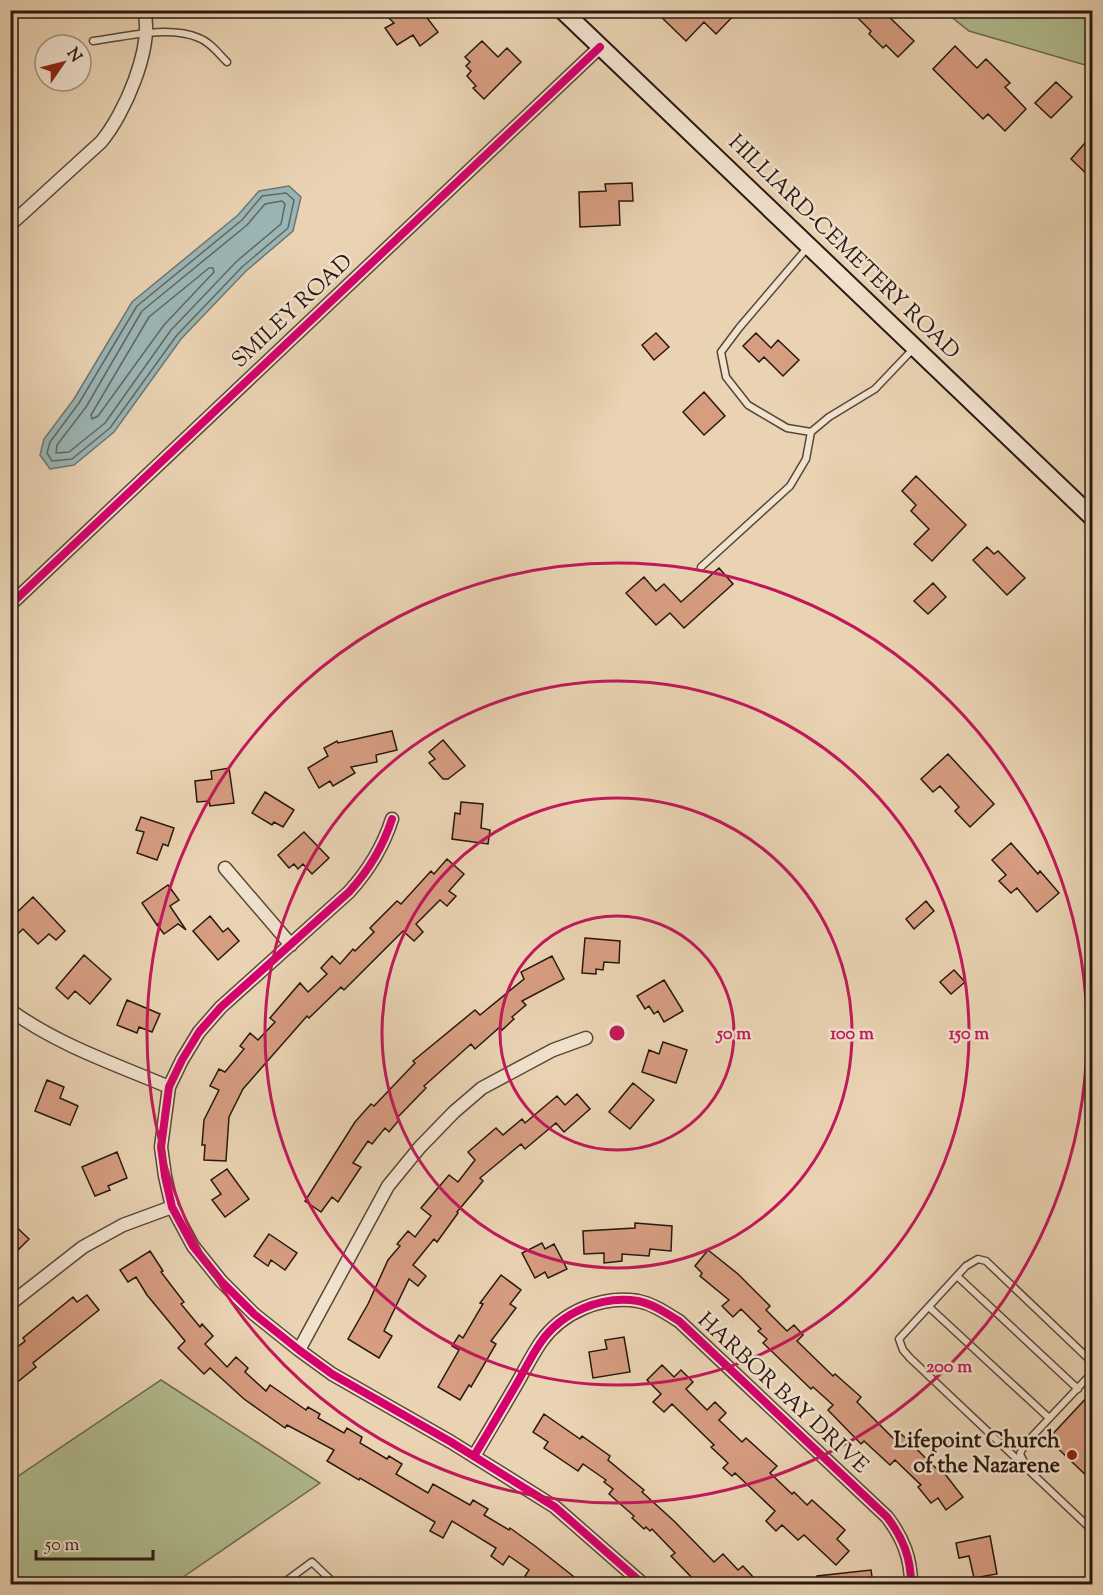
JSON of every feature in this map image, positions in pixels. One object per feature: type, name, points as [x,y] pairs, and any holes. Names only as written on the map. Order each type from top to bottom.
[{"type":"main road","name":"HILLIARD-CEMETERY ROAD","points":[[564,11],[1092,518]]},
{"type":"street","points":[[10,225],[101,142],[113,128],[128,99],[145,44],[147,34],[144,10]]},
{"type":"street","name":"SMILEY ROAD","points":[[10,605],[600,46]]},
{"type":"street","points":[[392,819],[386,838],[367,872],[349,892],[221,1006],[199,1032],[182,1060],[170,1087],[161,1148],[172,1207],[193,1246],[221,1281],[254,1314],[332,1374],[474,1456],[555,1508],[643,1584]]},
{"type":"street","points":[[225,868],[291,945]]},
{"type":"street","points":[[10,1010],[34,1028],[63,1042],[170,1087]]},
{"type":"street","points":[[299,1350],[388,1186],[420,1147],[454,1112],[482,1088],[553,1050],[586,1038]]},
{"type":"street","points":[[10,1304],[83,1247],[123,1225],[172,1207]]},
{"type":"street","name":"HARBOR BAY DRIVE","points":[[474,1456],[542,1341],[561,1321],[584,1308],[603,1302],[622,1299],[640,1302],[660,1309],[679,1321],[887,1517],[907,1550],[911,1584]]},
{"type":"lane","points":[[93,42],[168,33],[200,38],[227,62]]},
{"type":"lane","points":[[808,246],[739,327],[721,352],[726,377],[748,405],[787,428],[811,432]]},
{"type":"lane","points":[[702,567],[790,486],[806,459],[811,432],[829,417],[875,389],[914,347]]},
{"type":"lane","points":[[1092,1362],[986,1261],[978,1258],[957,1276],[899,1339],[903,1350],[1092,1530]]},
{"type":"lane","points":[[957,1276],[1078,1389]]},
{"type":"lane","points":[[929,1307],[1049,1418]]},
{"type":"lane","points":[[1026,1465],[1020,1454],[1024,1445],[1092,1373]]},
{"type":"lane","points":[[282,1584],[312,1562],[335,1584]]},
{"type":"green space","points":[[944,11],[1092,11],[1092,67],[969,31]]},
{"type":"green space","points":[[161,1380],[320,1483],[173,1584],[11,1584],[11,1481]]},
{"type":"water","points":[[289,186],[301,197],[293,231],[246,271],[181,339],[114,432],[74,465],[50,469],[40,455],[44,439],[74,399],[132,302],[238,215],[259,191]]},
{"type":"building","points":[[381,10],[421,10],[438,32],[420,46],[413,35],[397,45],[385,28],[394,23]]},
{"type":"building","points":[[654,10],[739,10],[716,34],[704,22],[686,41]]},
{"type":"building","points":[[850,10],[882,10],[914,41],[898,57],[886,45],[883,48],[869,34],[871,31]]},
{"type":"building","points":[[482,41],[498,57],[507,48],[521,62],[484,99],[473,88],[476,86],[467,76],[471,71],[466,66],[470,62],[465,57]]},
{"type":"building","points":[[955,46],[977,68],[986,59],[1010,83],[1005,87],[1026,109],[1005,131],[988,114],[983,119],[933,69]]},
{"type":"building","points":[[1056,82],[1072,97],[1051,118],[1035,103]]},
{"type":"building","points":[[1092,135],[1092,179],[1071,159]]},
{"type":"building","points":[[632,183],[633,201],[619,201],[620,225],[580,227],[579,192],[606,191],[605,184]]},
{"type":"building","points":[[656,333],[669,347],[654,360],[642,345]]},
{"type":"building","points":[[756,333],[771,348],[778,340],[799,360],[783,376],[764,357],[759,362],[743,346]]},
{"type":"building","points":[[704,392],[725,416],[704,435],[683,412]]},
{"type":"building","points":[[916,476],[966,525],[932,561],[914,544],[929,529],[911,511],[916,505],[902,491]]},
{"type":"building","points":[[987,547],[994,554],[998,551],[1025,578],[1007,595],[973,560]]},
{"type":"building","points":[[719,568],[733,584],[684,628],[670,613],[656,625],[626,593],[644,577],[656,591],[664,584],[681,602]]},
{"type":"building","points":[[933,583],[946,597],[928,614],[914,601]]},
{"type":"building","points":[[392,731],[397,750],[376,755],[377,762],[351,767],[355,773],[333,786],[330,781],[319,788],[308,768],[328,756],[324,748],[337,741],[338,743]]},
{"type":"building","points":[[443,740],[465,766],[448,779],[443,779],[429,763],[435,759],[429,752]]},
{"type":"building","points":[[948,754],[994,804],[970,827],[955,811],[959,807],[940,786],[933,792],[921,779]]},
{"type":"building","points":[[229,768],[234,803],[210,806],[209,801],[197,802],[195,781],[212,779],[211,771]]},
{"type":"building","points":[[265,792],[294,810],[283,827],[274,822],[272,825],[252,813]]},
{"type":"building","points":[[461,802],[483,804],[481,828],[490,830],[488,844],[452,839],[455,813],[460,814]]},
{"type":"building","points":[[141,817],[174,828],[168,846],[163,844],[157,860],[137,853],[144,832],[136,830]]},
{"type":"building","points":[[304,832],[329,858],[312,874],[303,864],[298,869],[294,864],[289,868],[278,855]]},
{"type":"building","points":[[1011,843],[1038,874],[1040,871],[1059,893],[1037,912],[1017,888],[1011,893],[999,881],[1006,875],[992,860]]},
{"type":"building","points":[[447,859],[464,874],[449,891],[456,896],[447,906],[440,900],[416,924],[423,932],[414,941],[403,931],[344,990],[341,987],[309,1018],[307,1016],[243,1089],[229,1117],[226,1161],[204,1160],[205,1145],[202,1145],[204,1120],[219,1090],[210,1086],[219,1069],[225,1072],[244,1049],[240,1046],[250,1033],[258,1040],[275,1022],[270,1018],[300,983],[308,992],[327,974],[321,968],[332,956],[340,964],[353,949],[355,951],[374,932],[370,928],[397,901],[401,904],[431,871],[434,874]]},
{"type":"building","points":[[168,885],[179,900],[170,906],[186,930],[178,924],[164,934],[158,926],[159,923],[157,925],[142,903]]},
{"type":"building","points":[[33,897],[65,931],[56,940],[49,934],[38,944],[23,929],[10,941],[10,919]]},
{"type":"building","points":[[926,901],[934,911],[914,929],[906,919]]},
{"type":"building","points":[[210,916],[223,932],[228,928],[239,941],[218,960],[193,931]]},
{"type":"building","points":[[585,938],[620,941],[619,963],[604,962],[603,970],[596,969],[596,974],[582,973]]},
{"type":"building","points":[[84,955],[111,979],[90,1004],[75,991],[68,999],[56,988]]},
{"type":"building","points":[[552,956],[564,979],[522,1001],[526,1005],[502,1030],[500,1027],[475,1049],[471,1044],[424,1086],[426,1088],[397,1118],[399,1120],[389,1132],[385,1128],[372,1144],[368,1141],[353,1163],[361,1167],[338,1202],[332,1197],[321,1212],[305,1201],[355,1122],[371,1104],[374,1106],[415,1063],[413,1061],[475,1010],[480,1015],[524,979],[521,972]]},
{"type":"building","points":[[954,970],[965,982],[951,994],[940,982]]},
{"type":"building","points":[[664,980],[683,1011],[664,1022],[658,1011],[654,1014],[649,1006],[645,1009],[637,996]]},
{"type":"building","points":[[127,1000],[160,1014],[152,1032],[139,1027],[137,1033],[117,1025]]},
{"type":"building","points":[[663,1042],[687,1050],[676,1083],[642,1072],[649,1050],[659,1054]]},
{"type":"building","points":[[47,1080],[64,1087],[60,1098],[78,1106],[70,1125],[35,1111]]},
{"type":"building","points":[[633,1083],[654,1100],[630,1129],[609,1112]]},
{"type":"building","points":[[577,1094],[590,1109],[564,1132],[556,1123],[525,1149],[521,1144],[480,1178],[483,1181],[457,1212],[437,1242],[434,1239],[413,1265],[426,1276],[418,1286],[409,1279],[384,1331],[392,1336],[379,1358],[348,1339],[368,1304],[388,1260],[400,1246],[397,1244],[408,1231],[415,1237],[431,1216],[421,1208],[449,1175],[458,1182],[475,1160],[468,1152],[496,1128],[503,1135],[522,1119],[525,1123],[557,1096],[565,1105]]},
{"type":"building","points":[[117,1152],[127,1178],[108,1186],[110,1190],[95,1196],[82,1167]]},
{"type":"building","points":[[227,1169],[249,1199],[225,1217],[212,1200],[221,1194],[211,1180]]},
{"type":"building","points":[[10,1221],[29,1239],[10,1258]]},
{"type":"building","points":[[635,1223],[672,1226],[671,1251],[650,1249],[649,1256],[622,1254],[622,1261],[604,1263],[604,1253],[584,1254],[583,1231],[635,1228]]},
{"type":"building","points":[[269,1234],[297,1253],[285,1270],[271,1260],[268,1266],[254,1256]]},
{"type":"building","points":[[542,1243],[545,1249],[554,1244],[567,1269],[548,1278],[545,1272],[535,1278],[522,1253]]},
{"type":"building","points":[[708,1250],[738,1274],[770,1306],[766,1310],[787,1331],[794,1325],[803,1335],[797,1341],[833,1376],[835,1374],[861,1397],[857,1402],[894,1439],[899,1432],[939,1471],[941,1469],[963,1497],[946,1510],[938,1498],[931,1503],[918,1487],[921,1485],[895,1460],[890,1465],[864,1441],[861,1444],[828,1410],[833,1405],[813,1387],[811,1389],[763,1343],[767,1339],[758,1331],[761,1329],[741,1309],[733,1317],[722,1306],[729,1300],[700,1276],[702,1273],[695,1266]]},
{"type":"building","points":[[150,1251],[163,1271],[161,1272],[184,1302],[181,1304],[200,1327],[202,1324],[213,1336],[205,1344],[227,1367],[236,1357],[248,1368],[245,1372],[266,1391],[270,1385],[306,1410],[308,1407],[320,1414],[318,1418],[344,1433],[347,1428],[362,1437],[360,1443],[387,1459],[389,1456],[402,1464],[396,1474],[428,1493],[433,1484],[470,1505],[473,1500],[488,1509],[484,1515],[509,1530],[510,1528],[583,1584],[537,1584],[525,1576],[529,1570],[509,1556],[503,1565],[491,1556],[496,1548],[452,1521],[443,1538],[430,1531],[435,1522],[327,1461],[334,1450],[287,1425],[285,1428],[244,1399],[210,1368],[204,1374],[178,1348],[185,1341],[147,1295],[136,1277],[128,1282],[120,1270]]},
{"type":"building","points":[[501,1275],[521,1290],[510,1304],[516,1308],[491,1341],[496,1344],[471,1387],[469,1385],[460,1400],[438,1387],[459,1350],[452,1346],[459,1335],[463,1338],[483,1304],[480,1303]]},
{"type":"building","points":[[87,1295],[99,1310],[33,1363],[36,1367],[10,1388],[10,1353],[25,1341],[23,1338],[73,1297],[77,1302]]},
{"type":"building","points":[[624,1337],[630,1372],[593,1378],[589,1352],[607,1349],[605,1340]]},
{"type":"building","points":[[662,1365],[674,1377],[681,1370],[693,1382],[686,1389],[707,1410],[715,1402],[726,1413],[719,1420],[742,1442],[746,1438],[777,1466],[770,1473],[807,1505],[812,1500],[845,1530],[837,1539],[849,1551],[836,1565],[804,1535],[798,1540],[782,1525],[776,1531],[766,1521],[775,1511],[735,1473],[732,1476],[723,1468],[728,1463],[711,1447],[714,1445],[672,1404],[664,1412],[653,1402],[661,1394],[647,1380]]},
{"type":"building","points":[[1092,1392],[1092,1481],[1048,1439]]},
{"type":"building","points":[[544,1414],[580,1439],[582,1436],[610,1456],[608,1460],[644,1490],[642,1492],[714,1562],[723,1554],[738,1570],[743,1566],[753,1577],[748,1582],[751,1584],[698,1584],[671,1556],[675,1553],[652,1529],[650,1531],[646,1527],[644,1529],[632,1518],[634,1516],[609,1494],[613,1489],[604,1482],[606,1480],[583,1464],[578,1471],[544,1448],[548,1442],[533,1432]]},
{"type":"building","points":[[990,1536],[997,1574],[974,1578],[969,1556],[959,1558],[956,1543]]},
{"type":"building","points":[[871,1570],[873,1584],[817,1584],[817,1576]]},
{"type":"cycle path","points":[[10,605],[600,47]]},
{"type":"cycle path","points":[[392,819],[375,858],[349,892],[221,1007],[199,1032],[182,1060],[169,1087],[161,1147],[172,1207],[193,1246],[221,1281],[254,1314],[332,1374],[451,1442],[555,1507],[643,1584]]},
{"type":"cycle path","points":[[474,1456],[538,1347],[550,1331],[571,1314],[597,1303],[624,1300],[644,1302],[679,1321],[887,1517],[905,1549],[911,1584]]},
{"type":"place","name":"Lifepoint Church of the Nazarene","points":[[1072,1455]]}]
